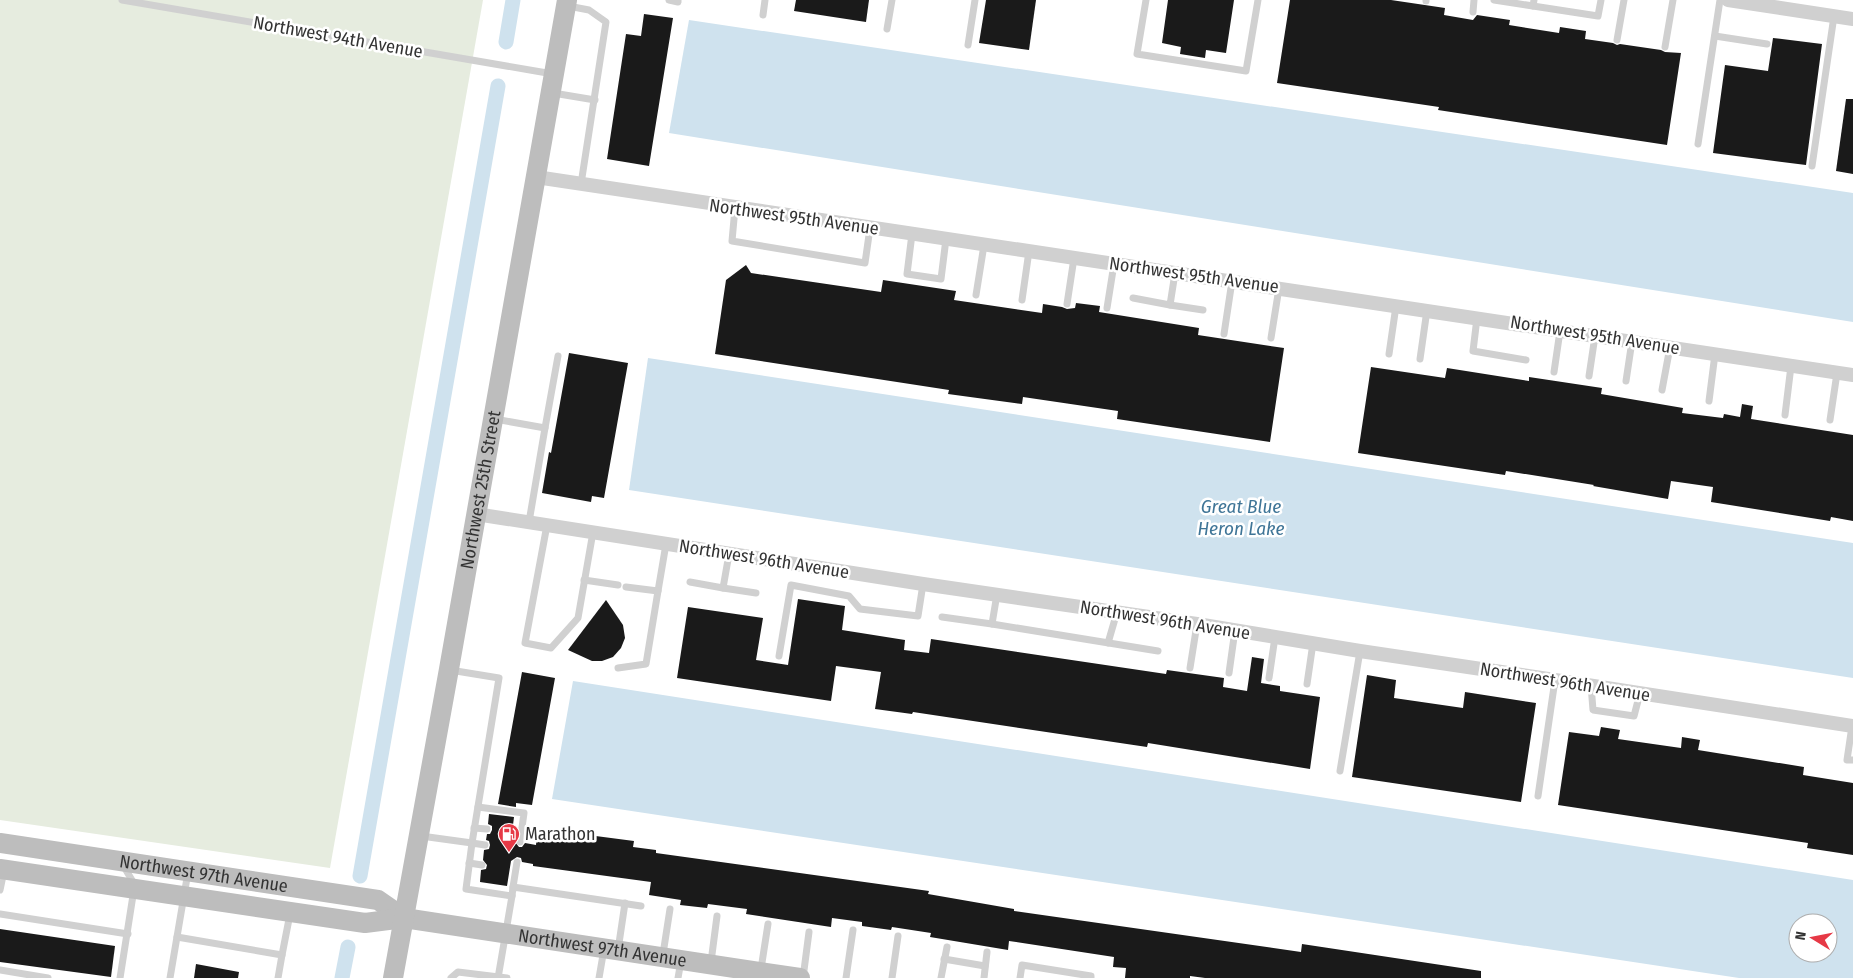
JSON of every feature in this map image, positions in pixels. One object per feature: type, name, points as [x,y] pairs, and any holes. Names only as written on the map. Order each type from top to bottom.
[{"type":"street","points":[[1728,0],[1853,19]]},
{"type":"street","name":"Northwest 25th Street","points":[[393,978],[566,3]]},
{"type":"street","name":"Northwest 95th Avenue","points":[[536,177],[1853,375]]},
{"type":"street","name":"Northwest 96th Avenue","points":[[476,514],[1852,726]]},
{"type":"street","name":"Northwest 97th Avenue","points":[[0,843],[378,900],[404,918]]},
{"type":"street","name":"Northwest 97th Avenue","points":[[2,869],[365,924],[404,918],[611,949],[674,965],[711,965],[801,978]]},
{"type":"lane","name":"Northwest 94th Avenue","points":[[122,0],[552,83],[595,100]]},
{"type":"lane","points":[[669,0],[678,2],[678,0]]},
{"type":"lane","points":[[763,15],[765,0]]},
{"type":"lane","points":[[888,29],[892,0]]},
{"type":"lane","points":[[968,45],[975,0]]},
{"type":"lane","points":[[1146,0],[1137,54],[1246,71],[1258,0]]},
{"type":"lane","points":[[1472,12],[1474,0]]},
{"type":"lane","points":[[1494,0],[1534,3],[1598,16],[1601,0]]},
{"type":"lane","points":[[1617,40],[1624,0]]},
{"type":"lane","points":[[1665,47],[1673,0]]},
{"type":"lane","points":[[1698,144],[1720,0]]},
{"type":"lane","points":[[566,3],[589,10],[606,22],[581,185]]},
{"type":"lane","points":[[1812,166],[1834,16]]},
{"type":"lane","points":[[1715,36],[1767,44]]},
{"type":"lane","points":[[735,208],[732,241],[865,264],[870,228]]},
{"type":"lane","points":[[912,234],[907,274],[941,279],[946,239]]},
{"type":"lane","points":[[976,295],[984,245]]},
{"type":"lane","points":[[1022,300],[1029,251]]},
{"type":"lane","points":[[1067,304],[1074,258]]},
{"type":"lane","points":[[1108,308],[1114,264]]},
{"type":"lane","points":[[1170,305],[1175,273]]},
{"type":"lane","points":[[1224,334],[1232,281]]},
{"type":"lane","points":[[1271,338],[1279,288]]},
{"type":"lane","points":[[1133,298],[1202,310]]},
{"type":"lane","points":[[1389,354],[1396,305]]},
{"type":"lane","points":[[1420,359],[1427,310]]},
{"type":"lane","points":[[1478,318],[1473,351],[1526,360]]},
{"type":"lane","points":[[1554,372],[1560,330]]},
{"type":"lane","points":[[1589,376],[1595,336]]},
{"type":"lane","points":[[1626,381],[1632,341]]},
{"type":"lane","points":[[1662,390],[1670,347]]},
{"type":"lane","points":[[1709,401],[1715,354]]},
{"type":"lane","points":[[529,522],[558,356]]},
{"type":"lane","points":[[1785,415],[1790,366]]},
{"type":"lane","points":[[1830,420],[1837,373]]},
{"type":"lane","points":[[492,418],[545,428]]},
{"type":"lane","points":[[547,525],[525,643],[551,648],[578,618],[593,532]]},
{"type":"lane","points":[[618,668],[646,664],[666,544]]},
{"type":"lane","points":[[723,588],[729,554]]},
{"type":"lane","points":[[584,580],[618,585]]},
{"type":"lane","points":[[690,582],[756,593]]},
{"type":"lane","points":[[779,656],[791,585],[849,596],[860,609],[918,616],[923,584]]},
{"type":"lane","points":[[626,587],[658,591]]},
{"type":"lane","points":[[992,624],[997,594]]},
{"type":"lane","points":[[1108,643],[1117,612]]},
{"type":"lane","points":[[942,617],[1158,651]]},
{"type":"lane","points":[[1190,668],[1196,624]]},
{"type":"lane","points":[[1230,673],[1235,630]]},
{"type":"lane","points":[[1269,678],[1275,637]]},
{"type":"lane","points":[[1307,684],[1313,643]]},
{"type":"lane","points":[[1340,771],[1360,651]]},
{"type":"lane","points":[[449,670],[499,678],[474,828],[466,889],[512,896]]},
{"type":"lane","points":[[1538,796],[1555,680]]},
{"type":"lane","points":[[1591,685],[1592,710],[1634,716],[1640,693]]},
{"type":"lane","points":[[1852,726],[1847,760],[1853,760]]},
{"type":"lane","points":[[478,807],[524,813],[520,842]]},
{"type":"lane","points":[[474,828],[487,829]]},
{"type":"lane","points":[[512,832],[521,834]]},
{"type":"lane","points":[[419,836],[485,845]]},
{"type":"lane","points":[[120,862],[131,876],[134,889],[120,978]]},
{"type":"lane","points":[[469,863],[482,865]]},
{"type":"lane","points":[[498,977],[512,896],[514,866]]},
{"type":"lane","points":[[0,890],[2,869]]},
{"type":"lane","points":[[170,978],[188,872]]},
{"type":"lane","points":[[513,887],[642,906]]},
{"type":"lane","points":[[599,978],[611,949],[625,903]]},
{"type":"lane","points":[[670,909],[674,965]]},
{"type":"lane","points":[[278,978],[290,912]]},
{"type":"lane","points":[[0,914],[128,934]]},
{"type":"lane","points":[[711,965],[717,916]]},
{"type":"lane","points":[[761,972],[768,924]]},
{"type":"lane","points":[[846,978],[853,930]]},
{"type":"lane","points":[[801,978],[809,932]]},
{"type":"lane","points":[[892,978],[898,936]]},
{"type":"lane","points":[[177,937],[282,955]]},
{"type":"lane","points":[[941,978],[947,947]]},
{"type":"lane","points":[[984,978],[987,952]]},
{"type":"lane","points":[[944,959],[985,966]]},
{"type":"lane","points":[[1020,978],[1022,965],[1091,976],[1091,978]]},
{"type":"lane","points":[[0,970],[48,978]]},
{"type":"lane","points":[[451,978],[458,972],[507,978]]},
{"type":"shaded area","points":[[0,0],[483,0],[330,868],[0,820]]},
{"type":"water","points":[[689,20],[1853,193],[1853,322],[669,133]]},
{"type":"water","name":"Great Blue Heron Lake","points":[[648,358],[1853,543],[1853,678],[629,490]]},
{"type":"water","points":[[573,681],[1853,880],[1853,978],[1739,978],[552,799]]},
{"type":"building","points":[[796,0],[869,0],[866,22],[794,11]]},
{"type":"building","points":[[986,0],[1036,0],[1029,50],[979,43]]},
{"type":"building","points":[[1168,0],[1234,0],[1226,53],[1206,50],[1205,58],[1180,54],[1181,47],[1162,43]]},
{"type":"building","points":[[1290,0],[1391,0],[1445,8],[1444,15],[1473,20],[1477,15],[1510,20],[1509,25],[1559,33],[1560,27],[1586,31],[1585,39],[1681,53],[1667,145],[1438,110],[1439,107],[1277,83]]},
{"type":"building","points":[[644,14],[673,18],[649,166],[607,159],[626,34],[641,36]]},
{"type":"building","points":[[1773,38],[1822,44],[1806,165],[1713,153],[1725,65],[1768,71]]},
{"type":"building","points":[[1846,99],[1853,99],[1853,174],[1836,171]]},
{"type":"building","points":[[746,265],[751,273],[881,292],[883,280],[956,291],[954,300],[1042,313],[1043,304],[1067,309],[1075,308],[1076,303],[1100,306],[1099,312],[1199,328],[1198,335],[1284,348],[1270,442],[1117,419],[1118,411],[1023,397],[1022,404],[948,394],[949,390],[715,354],[726,280]]},
{"type":"building","points":[[569,353],[628,363],[604,498],[592,496],[591,502],[542,493]]},
{"type":"building","points":[[1371,367],[1445,378],[1447,368],[1529,381],[1529,377],[1602,388],[1601,394],[1683,408],[1682,413],[1723,418],[1724,414],[1740,417],[1742,404],[1753,406],[1751,419],[1853,435],[1853,521],[1831,517],[1830,521],[1711,502],[1713,487],[1671,481],[1668,499],[1506,471],[1505,475],[1358,453]]},
{"type":"building","points":[[798,599],[845,606],[842,630],[905,640],[904,650],[929,653],[931,639],[1166,674],[1167,670],[1224,678],[1223,687],[1247,691],[1252,657],[1264,659],[1261,683],[1280,686],[1280,691],[1320,697],[1310,769],[1148,743],[1147,747],[913,712],[912,714],[875,709],[881,672],[836,666],[831,701],[677,678],[688,607],[763,618],[756,660],[788,665]]},
{"type":"building","points":[[606,600],[623,625],[625,638],[621,648],[613,657],[602,661],[592,661],[568,650]]},
{"type":"building","points":[[522,672],[555,678],[532,805],[516,803],[516,807],[498,804]]},
{"type":"building","points":[[1367,675],[1396,680],[1394,698],[1463,708],[1465,692],[1536,703],[1521,802],[1352,777]]},
{"type":"building","points":[[1601,727],[1620,730],[1618,739],[1681,748],[1682,737],[1700,740],[1698,750],[1804,767],[1803,775],[1853,783],[1853,855],[1807,848],[1808,843],[1558,805],[1569,732],[1599,736]]},
{"type":"building","points":[[489,814],[514,817],[511,841],[515,842],[519,847],[522,847],[525,843],[536,845],[537,833],[565,837],[565,832],[634,841],[633,847],[656,850],[656,853],[929,891],[928,894],[1014,909],[1014,911],[1301,952],[1302,944],[1481,971],[1481,978],[1205,978],[1190,976],[1190,978],[1125,978],[1126,968],[1113,967],[1114,957],[1009,941],[1008,950],[930,937],[931,933],[892,927],[891,930],[862,926],[862,922],[832,918],[831,927],[746,914],[747,909],[708,904],[707,908],[680,905],[681,900],[649,895],[651,882],[533,866],[533,864],[522,862],[521,858],[517,857],[511,861],[507,886],[480,882],[481,870],[486,869],[487,865],[483,860],[484,850],[489,849],[490,845],[489,841],[486,840],[487,834],[490,834],[492,830],[492,826],[488,824]]},
{"type":"building","points":[[0,929],[115,946],[111,977],[0,962]]},
{"type":"building","points":[[196,964],[239,972],[238,978],[194,978]]},
{"type":"waterway","points":[[506,42],[513,0]]},
{"type":"waterway","points":[[360,876],[498,86]]},
{"type":"waterway","points":[[342,978],[348,947]]},
{"type":"place","name":"Marathon","points":[[509,853]]}]
